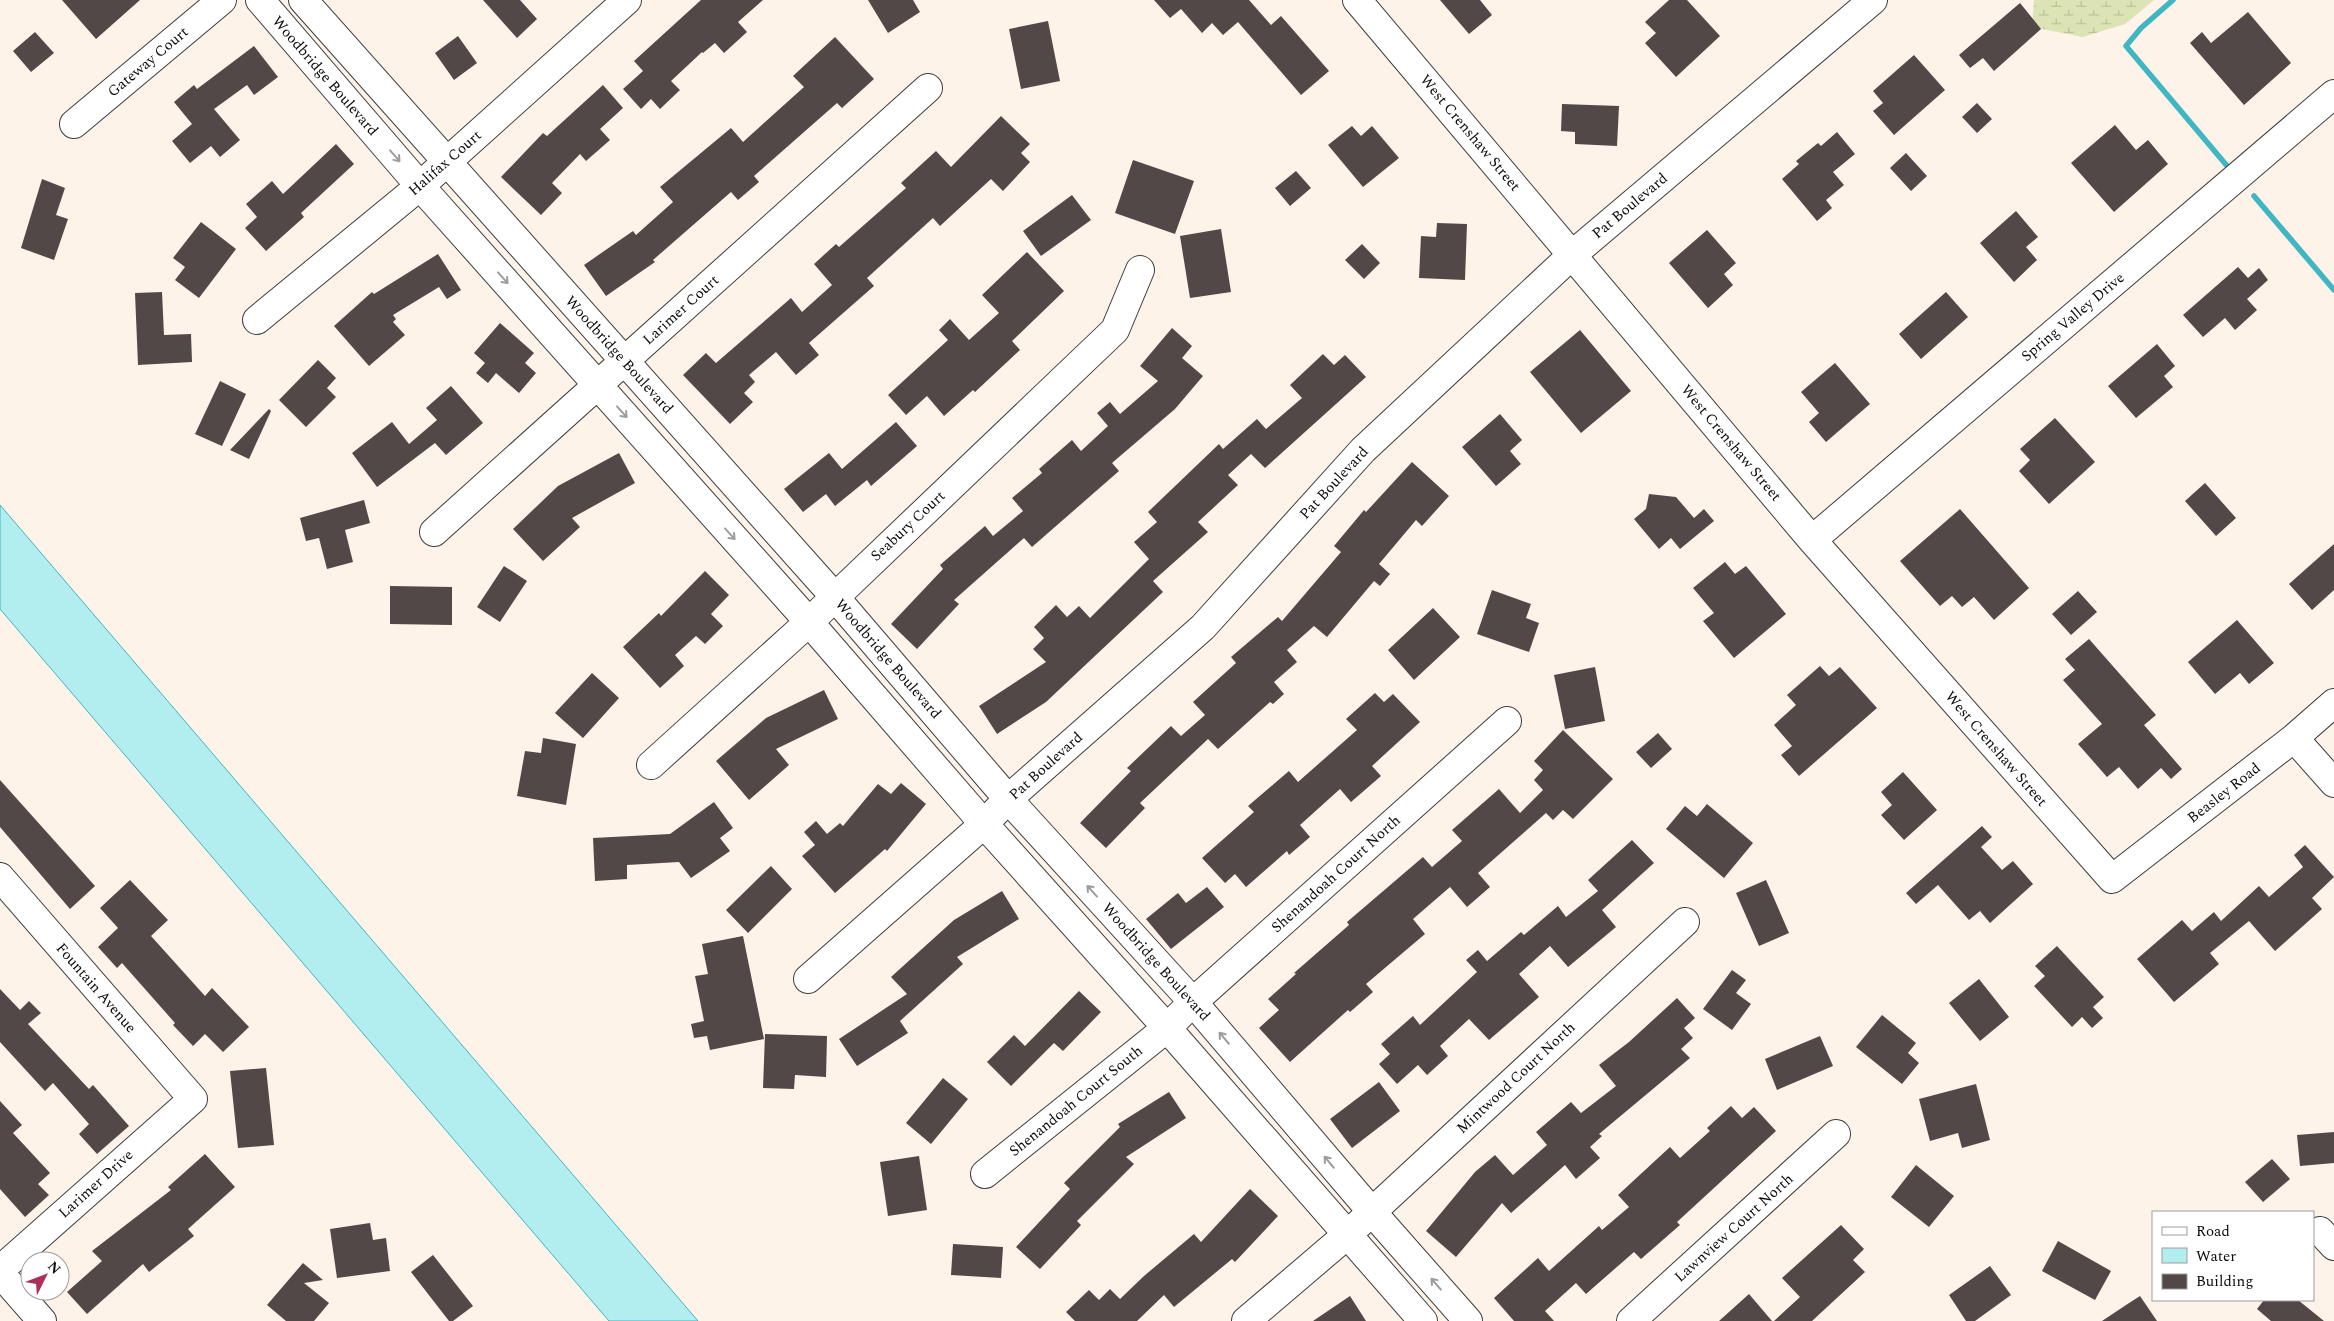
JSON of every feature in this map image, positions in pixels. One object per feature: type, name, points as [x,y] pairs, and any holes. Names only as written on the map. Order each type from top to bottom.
[{"type":"street","name":"Gateway Court","points":[[74,124],[222,0]]},
{"type":"street","name":"Woodbridge Boulevard","points":[[260,0],[420,186],[809,622],[984,824],[1167,1028],[1423,1321]]},
{"type":"street","name":"Woodbridge Boulevard","points":[[303,0],[834,596],[1008,799],[1193,1002],[1372,1212],[1468,1321]]},
{"type":"street","name":"Halifax Court","points":[[257,320],[420,186],[627,0]]},
{"type":"street","name":"West Crenshaw Street","points":[[1357,0],[1812,540],[2112,879]]},
{"type":"street","name":"Pat Boulevard","points":[[808,979],[984,824],[1008,799],[1203,626],[1363,450],[1572,255],[1873,0]]},
{"type":"street","name":"Larimer Court","points":[[434,532],[928,88]]},
{"type":"street","name":"Spring Valley Drive","points":[[1812,540],[2334,94]]},
{"type":"street","name":"Seabury Court","points":[[651,765],[809,622],[834,596],[1115,330],[1140,270]]},
{"type":"street","name":"Beasley Road","points":[[2112,879],[2294,738],[2334,703]]},
{"type":"street","name":"Shenandoah Court North","points":[[1167,1028],[1193,1002],[1507,721]]},
{"type":"street","points":[[2294,738],[2334,783]]},
{"type":"street","name":"Fountain Avenue","points":[[0,877],[193,1099]]},
{"type":"street","name":"Mintwood Court North","points":[[1246,1321],[1348,1234],[1685,922]]},
{"type":"street","name":"Shenandoah Court South","points":[[985,1174],[1167,1028]]},
{"type":"street","name":"Larimer Drive","points":[[0,1272],[193,1099]]},
{"type":"street","name":"Lawnview Court North","points":[[1631,1321],[1836,1134]]},
{"type":"street","points":[[0,1272],[42,1321]]},
{"type":"green space","points":[[2034,0],[2154,0],[2125,24],[2083,37],[2032,27]]},
{"type":"water","points":[[0,505],[698,1321],[609,1321],[0,609]]},
{"type":"building","points":[[62,0],[140,0],[96,39]]},
{"type":"building","points":[[483,0],[520,0],[537,19],[517,38]]},
{"type":"building","points":[[701,0],[763,0],[738,22],[747,32],[724,53],[715,43],[702,52],[671,81],[680,90],[660,109],[651,99],[641,109],[623,89],[643,71],[634,61]]},
{"type":"building","points":[[868,0],[913,0],[920,12],[888,33]]},
{"type":"building","points":[[1154,0],[1249,0],[1271,25],[1281,16],[1329,71],[1301,95],[1238,22],[1223,35],[1212,23],[1202,33],[1181,9],[1170,18]]},
{"type":"building","points":[[1440,0],[1480,0],[1492,15],[1469,34]]},
{"type":"building","points":[[1669,0],[1687,0],[1720,36],[1676,77],[1645,43],[1656,33],[1645,22]]},
{"type":"building","points":[[2020,3],[2041,29],[1994,71],[1983,58],[1970,68],[1959,55]]},
{"type":"building","points":[[2248,12],[2291,63],[2244,105],[2190,43],[2202,32],[2211,43]]},
{"type":"building","points":[[1048,21],[1060,81],[1021,89],[1009,29]]},
{"type":"building","points":[[35,32],[54,53],[31,72],[13,51]]},
{"type":"building","points":[[458,36],[477,63],[454,80],[435,53]]},
{"type":"building","points":[[835,37],[874,79],[842,108],[837,103],[754,176],[759,182],[738,200],[731,192],[653,260],[655,262],[606,296],[584,265],[633,231],[636,235],[673,202],[660,187],[731,128],[743,142],[804,87],[793,76]]},
{"type":"building","points":[[254,46],[278,77],[254,95],[247,85],[214,109],[240,140],[220,157],[211,146],[190,163],[172,141],[192,124],[174,102],[194,85],[197,89]]},
{"type":"building","points":[[1914,55],[1945,90],[1894,135],[1873,111],[1883,103],[1873,91]]},
{"type":"building","points":[[603,85],[623,108],[600,129],[610,140],[586,161],[580,154],[552,183],[562,193],[541,215],[501,177],[543,133],[547,136]]},
{"type":"building","points":[[1977,103],[1992,119],[1977,133],[1962,117]]},
{"type":"building","points":[[1562,104],[1619,106],[1617,146],[1575,144],[1575,132],[1561,131]]},
{"type":"building","points":[[1001,116],[1030,144],[1021,153],[1030,162],[1003,191],[991,179],[940,226],[933,218],[867,278],[874,286],[809,343],[819,355],[796,375],[776,352],[749,375],[755,382],[744,393],[753,402],[730,424],[683,375],[706,353],[716,363],[791,298],[802,312],[832,285],[814,264],[836,244],[839,247],[906,188],[901,183],[936,151],[951,167]]},
{"type":"building","points":[[2115,125],[2136,150],[2148,140],[2168,164],[2114,212],[2071,163]]},
{"type":"building","points":[[1352,126],[1361,136],[1372,126],[1399,158],[1363,187],[1328,145]]},
{"type":"building","points":[[1837,132],[1855,154],[1833,172],[1844,185],[1826,200],[1832,208],[1817,221],[1782,179],[1799,164],[1796,161],[1818,143],[1821,146]]},
{"type":"building","points":[[336,144],[354,164],[301,213],[304,217],[266,251],[245,228],[257,217],[246,204],[272,181],[283,194]]},
{"type":"building","points":[[1906,153],[1927,176],[1911,191],[1890,168]]},
{"type":"building","points":[[1133,160],[1194,181],[1175,234],[1115,213]]},
{"type":"building","points":[[1296,171],[1311,188],[1290,206],[1275,188]]},
{"type":"building","points":[[42,179],[65,188],[56,215],[68,219],[54,260],[21,248]]},
{"type":"building","points":[[1072,195],[1091,220],[1041,256],[1023,231]]},
{"type":"building","points":[[2016,211],[2038,237],[2026,247],[2037,260],[2014,282],[1980,243]]},
{"type":"building","points":[[201,222],[236,249],[199,298],[175,280],[185,267],[173,258]]},
{"type":"building","points":[[1437,223],[1467,224],[1465,280],[1419,278],[1421,236],[1436,237]]},
{"type":"building","points":[[1221,229],[1231,292],[1190,298],[1180,236]]},
{"type":"building","points":[[1707,230],[1736,263],[1724,274],[1733,285],[1708,308],[1669,263]]},
{"type":"building","points":[[1362,244],[1380,263],[1364,279],[1345,260]]},
{"type":"building","points":[[1027,252],[1064,291],[1012,341],[1020,350],[975,392],[973,390],[944,416],[927,396],[906,415],[888,395],[948,340],[939,330],[950,319],[969,340],[999,313],[982,295]]},
{"type":"building","points":[[438,254],[461,290],[447,299],[439,287],[393,315],[396,319],[393,322],[405,335],[369,366],[334,326],[372,292],[374,294]]},
{"type":"building","points":[[2238,267],[2248,278],[2259,268],[2268,280],[2247,299],[2257,310],[2235,330],[2225,318],[2203,337],[2183,315]]},
{"type":"building","points":[[162,292],[164,335],[191,334],[192,362],[138,365],[135,293]]},
{"type":"building","points":[[1946,292],[1968,317],[1921,359],[1899,334]]},
{"type":"building","points":[[500,323],[534,353],[525,363],[536,373],[519,393],[496,373],[488,383],[476,373],[485,363],[474,353]]},
{"type":"building","points":[[1172,328],[1192,346],[1182,358],[1203,376],[1175,409],[1112,463],[1119,471],[1032,547],[1024,538],[954,600],[959,604],[917,649],[891,624],[943,569],[940,565],[985,526],[993,536],[1023,511],[1012,498],[1042,473],[1039,469],[1072,440],[1081,451],[1108,426],[1097,413],[1110,402],[1120,414],[1158,381],[1140,366]]},
{"type":"building","points":[[1580,330],[1631,391],[1581,433],[1530,372]]},
{"type":"building","points":[[2157,344],[2175,366],[2164,376],[2173,387],[2136,418],[2108,386]]},
{"type":"building","points":[[1323,354],[1334,365],[1345,355],[1366,377],[1265,468],[1251,454],[1228,475],[1238,485],[1198,522],[1208,532],[1153,581],[1163,592],[1046,702],[997,734],[979,706],[1046,662],[1033,649],[1044,638],[1034,627],[1056,605],[1067,617],[1079,606],[1090,618],[1149,559],[1134,542],[1157,522],[1148,512],[1219,444],[1223,449],[1257,419],[1266,429],[1302,398],[1290,385]]},
{"type":"building","points":[[318,360],[336,378],[327,388],[336,397],[306,427],[279,400]]},
{"type":"building","points":[[1835,363],[1870,404],[1826,442],[1809,422],[1819,413],[1801,392]]},
{"type":"building","points":[[220,381],[246,394],[222,446],[195,434]]},
{"type":"building","points":[[451,386],[483,423],[446,455],[435,443],[377,487],[352,453],[392,422],[409,444],[437,420],[426,408]]},
{"type":"building","points":[[269,409],[271,411],[249,459],[230,450]]},
{"type":"building","points":[[1500,414],[1522,440],[1510,451],[1521,464],[1496,486],[1462,447]]},
{"type":"building","points":[[2055,418],[2095,462],[2049,504],[2019,471],[2030,460],[2020,449]]},
{"type":"building","points":[[896,422],[917,446],[871,486],[867,480],[835,506],[826,494],[803,512],[784,489],[829,453],[842,469]]},
{"type":"building","points":[[619,453],[635,483],[572,518],[580,527],[543,561],[513,529],[558,486]]},
{"type":"building","points":[[1412,462],[1449,496],[1422,526],[1416,520],[1379,564],[1390,574],[1380,586],[1374,581],[1327,637],[1314,626],[1287,650],[1297,662],[1274,682],[1284,694],[1273,704],[1270,702],[1218,749],[1208,739],[1140,803],[1145,808],[1106,848],[1080,823],[1131,771],[1127,768],[1171,726],[1181,736],[1205,715],[1193,702],[1236,663],[1231,657],[1278,617],[1282,621],[1341,552],[1334,546],[1364,510],[1366,512]]},
{"type":"building","points":[[2205,483],[2236,518],[2216,536],[2185,501]]},
{"type":"building","points":[[1649,494],[1676,497],[1694,518],[1704,509],[1714,521],[1680,549],[1671,538],[1659,549],[1634,519],[1646,509]]},
{"type":"building","points":[[364,500],[370,523],[345,530],[353,562],[327,569],[319,538],[306,541],[300,518]]},
{"type":"building","points":[[1960,509],[2029,588],[1994,620],[1974,597],[1962,607],[1952,596],[1940,606],[1900,561]]},
{"type":"building","points":[[2334,544],[2334,590],[2312,610],[2289,584]]},
{"type":"building","points":[[1725,562],[1735,574],[1746,566],[1786,614],[1734,658],[1703,621],[1714,613],[1693,588]]},
{"type":"building","points":[[504,566],[527,581],[500,622],[477,607]]},
{"type":"building","points":[[705,571],[729,595],[711,614],[723,626],[705,644],[696,636],[675,655],[684,666],[660,688],[623,647],[659,613],[661,616]]},
{"type":"building","points":[[390,586],[452,587],[452,625],[390,624]]},
{"type":"building","points":[[1492,590],[1531,604],[1526,618],[1539,623],[1529,652],[1477,634]]},
{"type":"building","points":[[2078,591],[2097,612],[2071,635],[2052,614]]},
{"type":"building","points":[[1433,608],[1460,637],[1414,680],[1388,650]]},
{"type":"building","points":[[2237,620],[2274,663],[2249,684],[2240,673],[2215,694],[2188,662]]},
{"type":"building","points":[[2089,639],[2156,715],[2144,725],[2182,769],[2171,779],[2161,768],[2138,789],[2119,767],[2107,777],[2078,744],[2102,724],[2063,680],[2075,670],[2065,659]]},
{"type":"building","points":[[1820,666],[1829,676],[1840,667],[1877,708],[1799,776],[1781,755],[1792,746],[1774,725],[1796,705],[1787,695]]},
{"type":"building","points":[[1595,667],[1605,721],[1565,729],[1554,675]]},
{"type":"building","points":[[592,673],[619,698],[583,738],[555,713]]},
{"type":"building","points":[[824,690],[838,719],[776,749],[789,765],[749,800],[716,761],[766,718]]},
{"type":"building","points":[[1375,693],[1384,702],[1393,694],[1420,722],[1372,766],[1381,776],[1351,802],[1340,789],[1300,825],[1310,837],[1289,855],[1287,851],[1246,887],[1235,874],[1225,883],[1202,858],[1254,812],[1248,806],[1289,771],[1298,782],[1357,730],[1346,719]]},
{"type":"building","points":[[1563,730],[1613,779],[1573,819],[1563,810],[1553,820],[1546,813],[1478,873],[1490,887],[1467,907],[1450,887],[1413,919],[1425,934],[1366,984],[1373,992],[1350,1012],[1348,1010],[1290,1062],[1259,1028],[1279,1010],[1268,999],[1296,974],[1294,973],[1349,925],[1347,922],[1423,857],[1432,867],[1462,841],[1452,830],[1499,789],[1520,813],[1543,790],[1534,780],[1543,770],[1534,761]]},
{"type":"building","points":[[1658,733],[1672,749],[1651,768],[1636,752]]},
{"type":"building","points":[[543,738],[576,744],[566,805],[517,796],[525,751],[541,753]]},
{"type":"building","points":[[1903,772],[1937,810],[1904,840],[1881,815],[1892,805],[1881,792]]},
{"type":"building","points":[[0,780],[95,886],[70,909],[0,827]]},
{"type":"building","points":[[901,783],[926,804],[887,851],[885,849],[835,893],[802,856],[815,845],[804,832],[816,821],[827,834],[840,823],[843,826],[878,784],[891,794]]},
{"type":"building","points":[[714,802],[733,828],[720,838],[730,851],[691,878],[679,862],[627,865],[627,879],[595,881],[593,838],[670,834]]},
{"type":"building","points":[[1707,804],[1753,843],[1724,878],[1666,829],[1685,806],[1697,816]]},
{"type":"building","points":[[1982,826],[1992,837],[1981,847],[2002,870],[2013,861],[2033,884],[1990,923],[1980,911],[1969,920],[1938,885],[1916,904],[1906,893]]},
{"type":"building","points":[[1632,840],[1654,863],[1602,910],[1616,927],[1568,967],[1550,946],[1519,974],[1539,997],[1489,1040],[1469,1019],[1440,1046],[1448,1056],[1427,1075],[1418,1065],[1397,1084],[1379,1064],[1390,1054],[1381,1044],[1413,1016],[1420,1025],[1477,972],[1466,960],[1478,950],[1487,961],[1521,932],[1524,935],[1558,906],[1566,917],[1598,891],[1588,880]]},
{"type":"building","points":[[2305,845],[2334,877],[2312,898],[2322,909],[2275,951],[2249,921],[2210,953],[2219,964],[2174,1002],[2137,959],[2182,920],[2192,931],[2214,912],[2221,921],[2259,886],[2269,897],[2303,867],[2294,855]]},
{"type":"building","points":[[771,866],[792,889],[748,933],[726,910]]},
{"type":"building","points":[[130,880],[168,920],[151,936],[205,996],[212,988],[249,1027],[223,1052],[205,1034],[193,1046],[173,1025],[175,1023],[122,963],[117,968],[98,947],[118,928],[100,908]]},
{"type":"building","points":[[1766,880],[1789,933],[1759,946],[1736,893]]},
{"type":"building","points":[[1207,887],[1224,907],[1171,949],[1146,919],[1178,893],[1186,903]]},
{"type":"building","points":[[1002,891],[1019,919],[957,957],[963,964],[900,1021],[908,1033],[857,1066],[839,1039],[907,994],[891,977],[954,920]]},
{"type":"building","points":[[743,936],[764,1039],[710,1050],[707,1036],[694,1038],[691,1024],[704,1021],[695,976],[708,974],[702,944]]},
{"type":"building","points":[[2057,946],[2104,997],[2093,1007],[2103,1018],[2092,1028],[2082,1017],[2072,1027],[2034,986],[2045,976],[2035,966]]},
{"type":"building","points":[[1732,970],[1746,980],[1736,993],[1751,1004],[1732,1030],[1703,1009]]},
{"type":"building","points":[[1979,979],[2009,1017],[1980,1041],[1949,1003]]},
{"type":"building","points":[[0,989],[20,1010],[29,1001],[41,1013],[28,1024],[89,1089],[93,1085],[129,1126],[97,1154],[79,1134],[89,1124],[53,1083],[45,1091],[0,1042]]},
{"type":"building","points":[[1079,991],[1101,1012],[1063,1051],[1054,1043],[1011,1086],[987,1062],[1014,1035],[1025,1046]]},
{"type":"building","points":[[1677,998],[1695,1018],[1684,1028],[1693,1038],[1681,1049],[1690,1058],[1599,1134],[1602,1136],[1590,1147],[1600,1158],[1576,1179],[1565,1165],[1511,1213],[1502,1203],[1456,1257],[1426,1231],[1475,1172],[1495,1155],[1513,1175],[1547,1145],[1536,1132],[1571,1102],[1581,1113],[1616,1086],[1599,1065],[1629,1042]]},
{"type":"building","points":[[1882,1015],[1916,1043],[1908,1053],[1919,1063],[1902,1084],[1856,1047]]},
{"type":"building","points":[[765,1034],[827,1036],[826,1077],[795,1075],[794,1089],[763,1088]]},
{"type":"building","points":[[1820,1036],[1833,1066],[1777,1090],[1765,1059]]},
{"type":"building","points":[[266,1068],[274,1145],[238,1148],[230,1071]]},
{"type":"building","points":[[943,1078],[968,1099],[931,1144],[906,1123]]},
{"type":"building","points":[[1379,1082],[1400,1111],[1352,1148],[1330,1119]]},
{"type":"building","points":[[1976,1084],[1990,1140],[1962,1148],[1958,1133],[1930,1141],[1919,1099]]},
{"type":"building","points":[[1169,1092],[1186,1118],[1126,1157],[1134,1164],[1077,1221],[1081,1225],[1040,1269],[1016,1247],[1070,1189],[1064,1183],[1120,1127],[1118,1124]]},
{"type":"building","points":[[0,1101],[22,1125],[13,1133],[50,1173],[38,1184],[49,1195],[25,1217],[0,1189]]},
{"type":"building","points":[[1731,1106],[1742,1118],[1754,1107],[1776,1131],[1677,1222],[1680,1225],[1641,1259],[1634,1252],[1586,1294],[1576,1283],[1545,1311],[1554,1321],[1514,1321],[1494,1298],[1538,1258],[1549,1271],[1599,1226],[1602,1230],[1629,1207],[1618,1195],[1670,1147],[1680,1158],[1710,1131],[1707,1128]]},
{"type":"building","points":[[2334,1132],[2334,1163],[2300,1166],[2297,1135]]},
{"type":"building","points":[[205,1154],[235,1187],[188,1229],[194,1236],[149,1272],[143,1264],[87,1314],[70,1295],[70,1289],[102,1261],[92,1251],[171,1190],[168,1187]]},
{"type":"building","points":[[919,1156],[927,1210],[888,1216],[880,1162]]},
{"type":"building","points":[[2272,1159],[2290,1179],[2263,1202],[2245,1182]]},
{"type":"building","points":[[1916,1165],[1954,1196],[1929,1227],[1891,1197]]},
{"type":"building","points":[[1250,1189],[1278,1216],[1235,1262],[1232,1259],[1174,1307],[1164,1295],[1137,1321],[1075,1321],[1066,1312],[1089,1290],[1099,1300],[1110,1289],[1120,1299],[1194,1234],[1201,1242]]},
{"type":"building","points":[[370,1223],[373,1240],[386,1238],[390,1271],[337,1278],[330,1229]]},
{"type":"building","points":[[1841,1225],[1864,1249],[1853,1260],[1865,1272],[1812,1321],[1774,1321],[1800,1297],[1782,1278]]},
{"type":"building","points":[[2058,1241],[2111,1271],[2095,1300],[2042,1271]]},
{"type":"building","points":[[953,1244],[1003,1247],[1001,1278],[951,1275]]},
{"type":"building","points":[[433,1255],[473,1306],[453,1321],[449,1321],[411,1272]]},
{"type":"building","points":[[303,1263],[323,1280],[304,1283],[329,1303],[314,1321],[286,1321],[267,1305]]},
{"type":"building","points":[[1990,1266],[2011,1295],[1975,1321],[1966,1321],[1949,1295]]},
{"type":"building","points":[[1749,1294],[1772,1321],[1719,1321]]},
{"type":"building","points":[[1350,1296],[1366,1321],[1313,1321]]},
{"type":"building","points":[[2140,1296],[2157,1321],[2102,1321],[2126,1305]]},
{"type":"building","points":[[2263,1301],[2299,1301],[2324,1321],[2271,1321],[2257,1309]]},
{"type":"waterway","points":[[2173,0],[2141,28],[2126,46],[2228,167]]},
{"type":"waterway","points":[[2254,196],[2334,290]]}]
